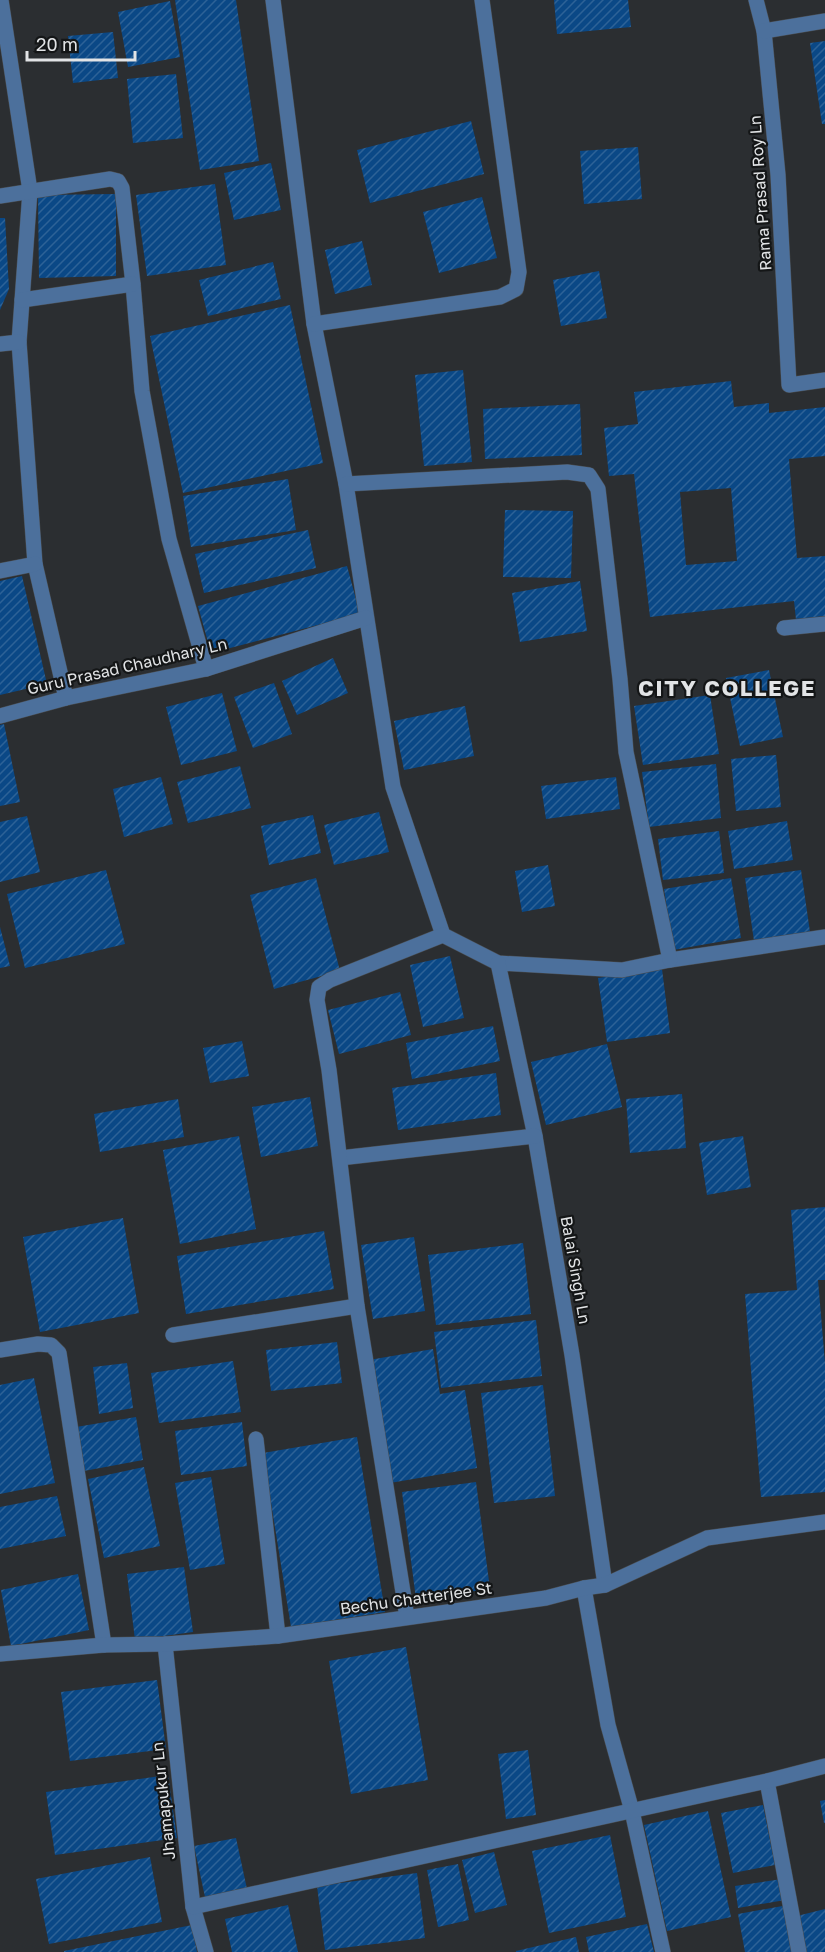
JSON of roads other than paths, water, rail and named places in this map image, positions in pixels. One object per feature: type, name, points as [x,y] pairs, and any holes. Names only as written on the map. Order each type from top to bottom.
[{"type":"street","points":[[1,0],[30,190],[19,342],[35,564],[66,698]]},
{"type":"street","points":[[273,0],[314,324],[346,484],[393,787],[443,935],[498,963],[622,969],[825,937]]},
{"type":"street","points":[[314,324],[500,297],[516,289],[519,272],[482,0]]},
{"type":"street","name":"Rama Prasad Roy Ln","points":[[756,0],[764,31],[778,175],[789,386],[825,380]]},
{"type":"street","points":[[764,31],[825,21]]},
{"type":"street","points":[[0,196],[110,179],[118,181],[122,188],[142,391],[169,539],[206,669]]},
{"type":"street","points":[[22,300],[133,284]]},
{"type":"street","points":[[0,344],[19,342]]},
{"type":"street","points":[[346,484],[567,472],[589,475],[598,489],[626,752],[670,960]]},
{"type":"street","points":[[0,572],[35,564]]},
{"type":"street","name":"Guru Prasad Chaudhary Ln","points":[[0,716],[66,698],[206,669],[366,618]]},
{"type":"street","points":[[784,628],[825,624]]},
{"type":"street","points":[[407,1617],[357,1306],[329,1070],[317,1000],[319,987],[364,965],[443,935]]},
{"type":"street","name":"Balai Singh Ln","points":[[498,963],[535,1136],[572,1354],[605,1585]]},
{"type":"street","points":[[340,1158],[535,1136]]},
{"type":"street","points":[[173,1335],[357,1306]]},
{"type":"street","points":[[0,1350],[38,1344],[51,1345],[59,1353],[104,1645]]},
{"type":"street","points":[[256,1439],[278,1636]]},
{"type":"street","name":"Bechu Chatterjee St","points":[[0,1654],[104,1645],[165,1644],[278,1636],[546,1598],[605,1585],[708,1538],[825,1522]]},
{"type":"street","points":[[584,1588],[608,1725],[632,1811],[663,1952]]},
{"type":"street","name":"Jhamapukur Ln","points":[[165,1644],[193,1907],[206,1952]]},
{"type":"street","points":[[193,1907],[767,1781],[825,1766]]},
{"type":"street","points":[[767,1781],[799,1952]]},
{"type":"district","name":"CITY COLLEGE","points":[[727,688]]}]
